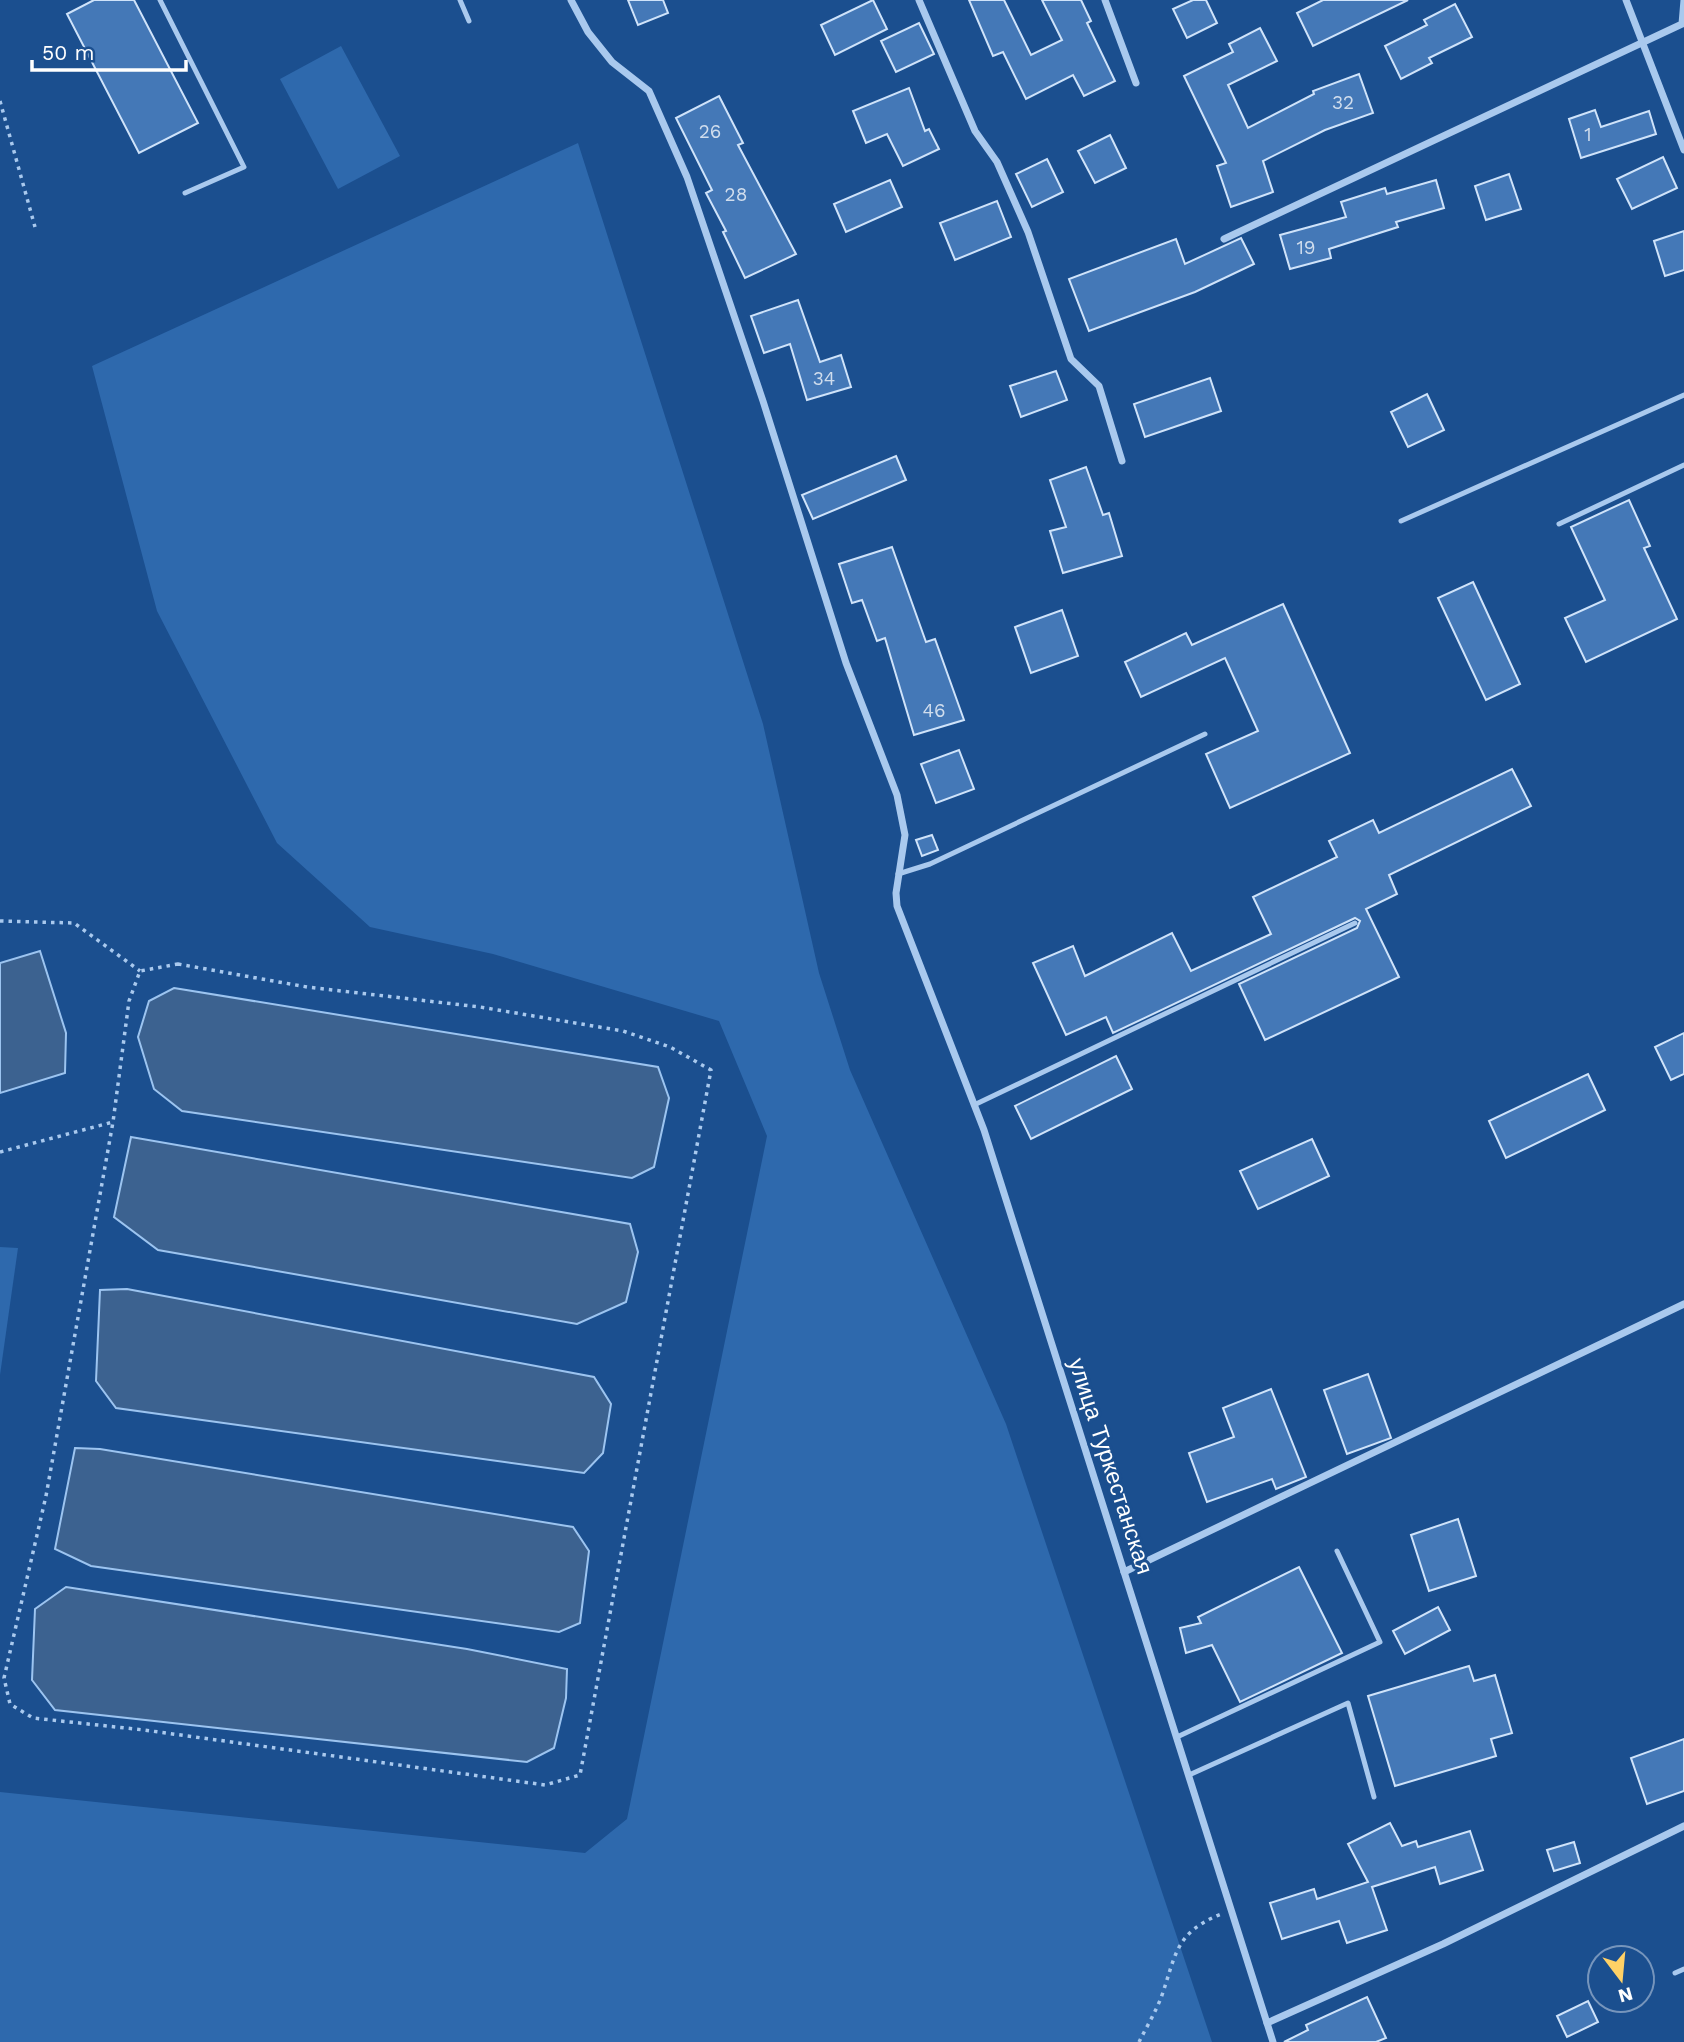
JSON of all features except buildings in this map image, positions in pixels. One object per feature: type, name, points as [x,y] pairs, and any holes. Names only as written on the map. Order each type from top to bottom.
[{"type":"street","points":[[571,0],[588,32],[612,62],[649,90],[687,177],[763,401],[846,663],[897,795],[905,835],[898,874]]},
{"type":"street","points":[[919,0],[975,131],[997,162],[1028,232],[1071,359],[1098,386],[1122,461]]},
{"type":"street","points":[[1105,0],[1136,83]]},
{"type":"street","points":[[1626,0],[1684,150]]},
{"type":"street","points":[[1224,239],[1682,24],[1684,0]]},
{"type":"street","name":"улица Туркестанская","points":[[898,874],[897,906],[974,1105],[1273,2042]]},
{"type":"street","points":[[1124,1572],[1684,1304]]},
{"type":"street","points":[[1267,2023],[1431,1950],[1684,1826]]},
{"type":"lane","points":[[160,0],[244,167],[185,193]]},
{"type":"lane","points":[[460,0],[469,21]]},
{"type":"lane","points":[[1401,521],[1684,395]]},
{"type":"lane","points":[[1559,524],[1684,466]]},
{"type":"lane","points":[[898,874],[930,864],[1205,734]]},
{"type":"lane","points":[[974,1105],[1355,923]]},
{"type":"lane","points":[[1177,1737],[1380,1642],[1338,1551]]},
{"type":"lane","points":[[1189,1775],[1348,1703],[1374,1797]]},
{"type":"lane","points":[[1675,1973],[1684,1969]]},
{"type":"path","points":[[0,101],[35,227]]},
{"type":"path","points":[[0,921],[74,923],[140,971],[178,964],[307,987],[480,1007],[623,1031],[670,1047],[711,1070],[580,1775],[545,1786],[144,1730],[33,1718],[10,1704],[4,1678],[46,1496],[113,1122],[130,1001],[140,971]]},
{"type":"path","points":[[0,1152],[113,1122]]},
{"type":"path","points":[[1139,2042],[1160,1999],[1171,1960],[1185,1934],[1209,1919],[1231,1910]]},
{"type":"shaded area","points":[[341,46],[400,156],[338,189],[280,79]]},
{"type":"shaded area","points":[[578,143],[763,724],[819,973],[850,1070],[1006,1424],[1212,2042],[0,2042],[0,1792],[585,1853],[627,1819],[767,1136],[719,1021],[493,954],[370,927],[277,843],[157,611],[92,366]]},
{"type":"shaded area","points":[[40,951],[66,1033],[65,1073],[0,1093],[0,963]]},
{"type":"shaded area","points":[[174,988],[658,1067],[669,1098],[654,1167],[632,1178],[182,1111],[154,1089],[138,1037],[149,1001]]},
{"type":"shaded area","points":[[131,1137],[630,1224],[638,1252],[626,1302],[577,1324],[158,1250],[114,1217]]},
{"type":"shaded area","points":[[0,1247],[18,1248],[0,1375]]},
{"type":"shaded area","points":[[127,1289],[594,1377],[611,1404],[603,1453],[584,1473],[116,1408],[96,1381],[100,1290]]},
{"type":"shaded area","points":[[75,1448],[100,1449],[573,1527],[589,1551],[580,1623],[559,1632],[91,1566],[55,1549]]},
{"type":"shaded area","points":[[66,1587],[467,1649],[567,1669],[566,1698],[554,1748],[527,1762],[55,1710],[32,1680],[35,1609]]}]
